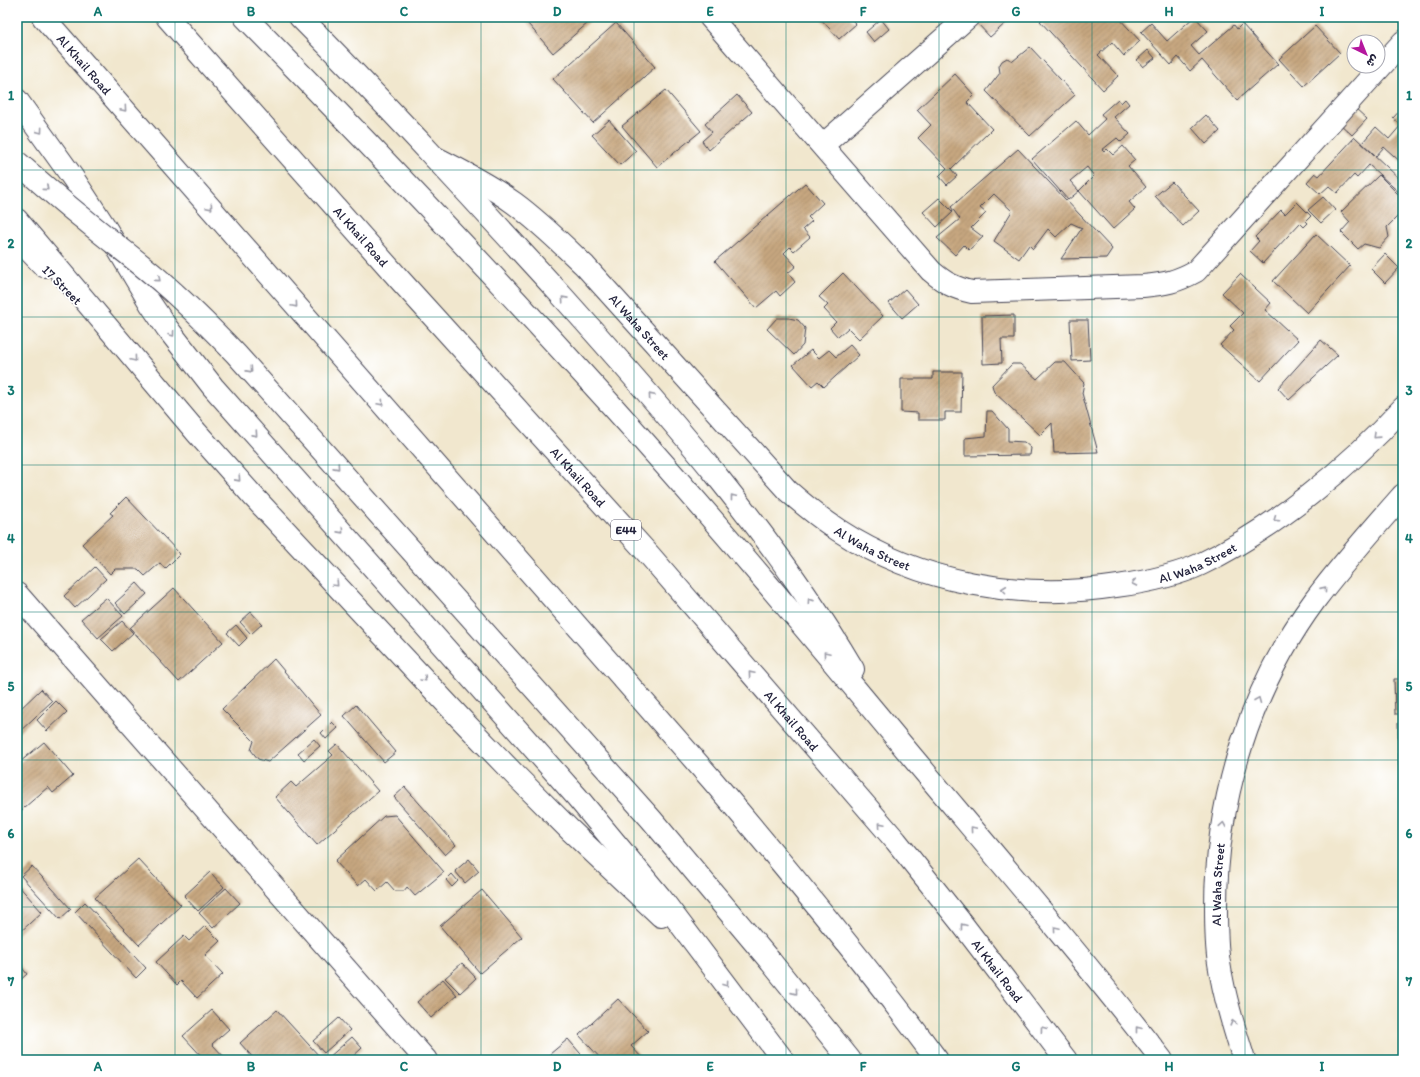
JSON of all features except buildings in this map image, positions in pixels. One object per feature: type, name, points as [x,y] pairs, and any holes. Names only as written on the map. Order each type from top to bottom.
[{"type":"main road","name":"Al Khail Road","points":[[43,17],[713,781],[839,933],[937,1060]]},
{"type":"main road","name":"Al Khail Road","points":[[166,17],[400,280],[651,557],[896,842],[1066,1060]]},
{"type":"main road","points":[[245,17],[433,211],[616,410],[783,603],[1114,999],[1162,1060]]},
{"type":"main road","points":[[300,17],[371,89],[596,334],[709,466],[761,534],[818,614],[840,648],[880,719]]},
{"type":"main road","points":[[710,17],[823,145],[931,271],[943,282],[957,289],[972,292],[1143,286],[1180,280],[1196,271],[1403,42]]},
{"type":"main road","points":[[823,145],[968,17]]},
{"type":"main road","points":[[17,100],[73,178],[105,227],[150,303],[189,358],[213,387],[577,797],[645,879],[784,1060]]},
{"type":"main road","name":"Al Waha Street","points":[[432,156],[475,177],[514,203],[551,233],[585,266],[788,491],[812,511],[838,530],[862,544],[913,567],[939,576],[971,584],[1003,589],[1068,592],[1135,584],[1200,564],[1279,517],[1316,489],[1352,459],[1403,408]]},
{"type":"main road","points":[[17,162],[165,285],[206,323],[236,354],[651,819],[771,962],[850,1060]]},
{"type":"main road","points":[[17,220],[159,389],[227,467],[462,720],[570,830],[626,884],[702,952]]},
{"type":"main road","name":"17 Street","points":[[17,238],[65,287],[110,329]]},
{"type":"main road","name":"Al Waha Street","points":[[1244,1060],[1226,999],[1219,963],[1216,924],[1216,884],[1219,846],[1225,807],[1234,769],[1246,731],[1261,695],[1278,660],[1298,626],[1314,601],[1403,495]]},
{"type":"main road","points":[[17,594],[426,1060]]}]
